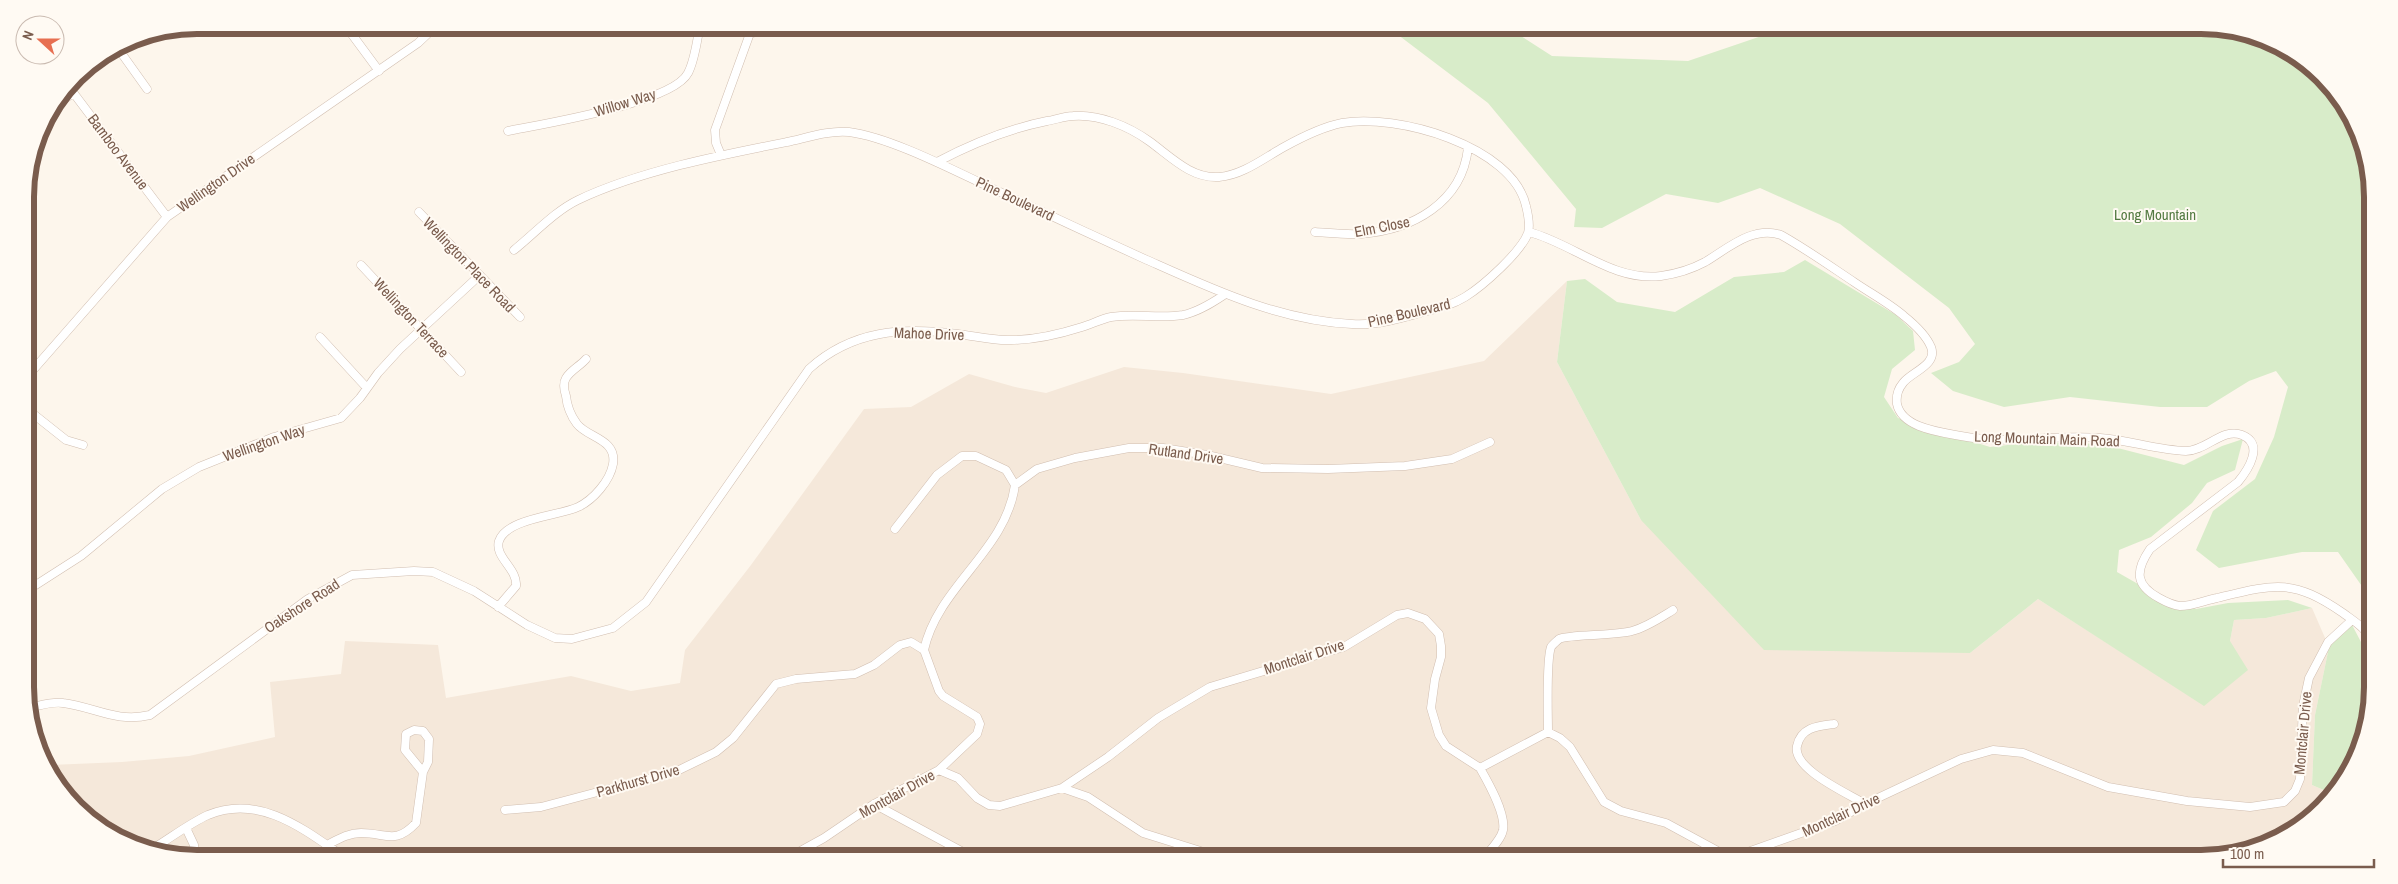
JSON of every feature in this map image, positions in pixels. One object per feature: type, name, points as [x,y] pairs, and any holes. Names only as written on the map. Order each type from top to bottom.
[{"type":"street","points":[[352,34],[379,71]]},
{"type":"street","name":"Wellington Drive","points":[[34,369],[167,217],[379,71],[428,34]]},
{"type":"street","name":"Willow Way","points":[[508,131],[611,110],[678,85],[688,74],[698,34]]},
{"type":"street","points":[[721,155],[716,143],[715,130],[749,34]]},
{"type":"street","points":[[121,53],[147,89]]},
{"type":"street","name":"Bamboo Avenue","points":[[72,91],[167,217]]},
{"type":"street","points":[[937,162],[976,142],[1022,126],[1075,116],[1108,121],[1131,129],[1194,174],[1222,177],[1244,170],[1287,145],[1327,127],[1349,122],[1369,121],[1397,124],[1452,139],[1490,158],[1513,178],[1524,197],[1528,213],[1528,232]]},
{"type":"street","name":"Pine Boulevard","points":[[514,250],[574,202],[625,182],[721,155],[834,132],[848,132],[870,138],[937,162],[1224,295],[1308,318],[1356,325],[1406,317],[1453,304],[1476,290],[1499,271],[1528,232]]},
{"type":"street","name":"Elm Close","points":[[1315,232],[1361,234],[1421,219],[1437,207],[1463,173],[1468,148]]},
{"type":"street","name":"Wellington Place Road","points":[[419,212],[520,318]]},
{"type":"street","name":"Long Mountain Main Road","points":[[1528,232],[1547,237],[1596,262],[1632,274],[1658,276],[1699,265],[1729,246],[1757,233],[1774,232],[1781,235],[1904,316],[1925,337],[1932,349],[1929,361],[1903,382],[1896,400],[1902,416],[1914,424],[1960,436],[1993,441],[2100,438],[2188,451],[2209,444],[2230,433],[2243,435],[2251,441],[2255,449],[2246,473],[2238,482],[2150,549],[2143,560],[2139,572],[2145,589],[2164,601],[2183,606],[2243,592],[2281,586],[2313,594],[2352,620]]},
{"type":"street","name":"Wellington Terrace","points":[[361,265],[461,372]]},
{"type":"street","name":"Wellington Way","points":[[34,586],[81,556],[162,489],[199,468],[274,437],[340,418],[400,349],[480,275]]},
{"type":"street","name":"Mahoe Drive","points":[[710,511],[808,369],[824,355],[842,344],[866,336],[895,332],[941,332],[1011,340],[1062,333],[1110,318],[1136,314],[1157,316],[1185,315],[1204,307],[1224,295]]},
{"type":"street","points":[[320,337],[367,388]]},
{"type":"street","points":[[498,607],[516,586],[516,575],[500,553],[498,544],[502,536],[530,520],[578,508],[604,485],[613,463],[612,452],[606,443],[577,424],[568,407],[564,384],[567,377],[586,359]]},
{"type":"street","points":[[34,415],[66,440],[83,445]]},
{"type":"street","name":"Rutland Drive","points":[[1015,485],[1037,469],[1075,458],[1129,448],[1163,448],[1206,455],[1262,468],[1328,468],[1405,466],[1452,459],[1490,442]]},
{"type":"street","points":[[895,529],[937,475],[962,456],[976,456],[1006,470],[1015,485],[1013,503],[1004,523],[938,612],[924,650],[939,691],[943,696],[977,717],[980,724],[978,734],[939,770]]},
{"type":"street","name":"Oakshore Road","points":[[35,707],[61,702],[110,716],[138,718],[150,715],[308,599],[352,575],[414,571],[434,572],[474,590],[527,625],[555,638],[572,639],[613,628],[646,602],[710,511]]},
{"type":"street","points":[[1490,850],[1499,838],[1503,823],[1492,788],[1480,768],[1548,732],[1551,648],[1554,644],[1561,638],[1611,635],[1632,631],[1648,626],[1673,610]]},
{"type":"street","name":"Montclair Drive","points":[[802,850],[824,838],[874,804],[939,770],[958,778],[977,798],[989,805],[1000,806],[1062,788],[1108,757],[1158,718],[1210,687],[1344,647],[1397,615],[1408,613],[1425,619],[1439,634],[1442,646],[1441,657],[1435,679],[1431,708],[1440,735],[1446,746],[1480,768]]},
{"type":"street","points":[[2352,620],[2364,629]]},
{"type":"street","name":"Montclair Drive","points":[[1754,850],[1835,821],[1865,804],[1961,759],[1993,750],[2023,753],[2108,787],[2187,801],[2250,807],[2284,802],[2295,791],[2300,779],[2303,706],[2309,678],[2328,642],[2352,620]]},
{"type":"street","name":"Parkhurst Drive","points":[[505,810],[541,807],[677,771],[716,752],[733,738],[776,684],[796,679],[855,674],[874,665],[905,643],[910,642],[924,650]]},
{"type":"street","points":[[1834,724],[1805,731],[1798,738],[1796,750],[1798,758],[1811,772],[1865,804]]},
{"type":"street","points":[[327,845],[344,836],[360,833],[390,838],[403,836],[416,823],[420,810],[423,772],[428,762],[429,739],[422,731],[414,730],[406,734],[405,750],[423,772]]},
{"type":"street","name":"Montclair Drive","points":[[1548,732],[1560,738],[1570,747],[1604,802],[1621,811],[1666,823],[1716,850]]},
{"type":"street","points":[[1062,788],[1088,797],[1143,833],[1197,850]]},
{"type":"street","points":[[874,804],[959,850]]},
{"type":"street","points":[[158,846],[208,815],[241,807],[270,813],[293,822],[334,850]]},
{"type":"street","points":[[186,828],[194,845],[194,850]]},
{"type":"shaded area","points":[[1567,281],[1557,362],[1641,520],[1970,653],[2038,599],[2204,705],[2230,641],[2234,620],[2266,618],[2312,608],[2329,647],[2315,715],[2312,785],[2326,791],[2300,817],[2273,833],[2253,842],[2212,850],[197,850],[155,845],[106,823],[74,795],[54,765],[122,762],[189,756],[275,737],[270,682],[341,674],[345,641],[438,645],[446,698],[571,676],[631,691],[680,683],[685,650],[751,565],[864,409],[911,407],[969,374],[1015,387],[1046,393],[1124,367],[1183,373],[1331,394],[1484,361]]},
{"type":"green space","name":"Long Mountain","points":[[1397,34],[1518,34],[1552,56],[1688,61],[1768,34],[2201,34],[2243,39],[2292,61],[2309,74],[2331,98],[2342,115],[2359,155],[2363,176],[2364,589],[2338,552],[2302,552],[2219,568],[2196,550],[2213,511],[2255,479],[2274,437],[2288,387],[2276,371],[2249,381],[2207,407],[2160,407],[2070,397],[2004,407],[1953,391],[1931,373],[1959,362],[1975,344],[1949,308],[1840,224],[1760,188],[1718,203],[1666,194],[1602,228],[1574,227],[1576,209],[1488,103]]},
{"type":"green space","points":[[1805,260],[1896,315],[1913,331],[1915,350],[1892,369],[1884,397],[1898,418],[1990,447],[2034,442],[2102,444],[2184,465],[2222,446],[2243,439],[2235,470],[2207,483],[2192,503],[2151,537],[2119,550],[2117,572],[2152,592],[2196,609],[2228,603],[2288,600],[2312,608],[2266,618],[2234,620],[2230,641],[2248,670],[2204,706],[2038,599],[1970,653],[1764,650],[1641,520],[1557,362],[1567,281],[1585,279],[1617,302],[1675,312],[1734,277],[1784,272]]},
{"type":"green space","points":[[2351,623],[2364,648],[2364,698],[2356,739],[2337,778],[2326,791],[2312,785],[2315,715],[2329,647]]}]
